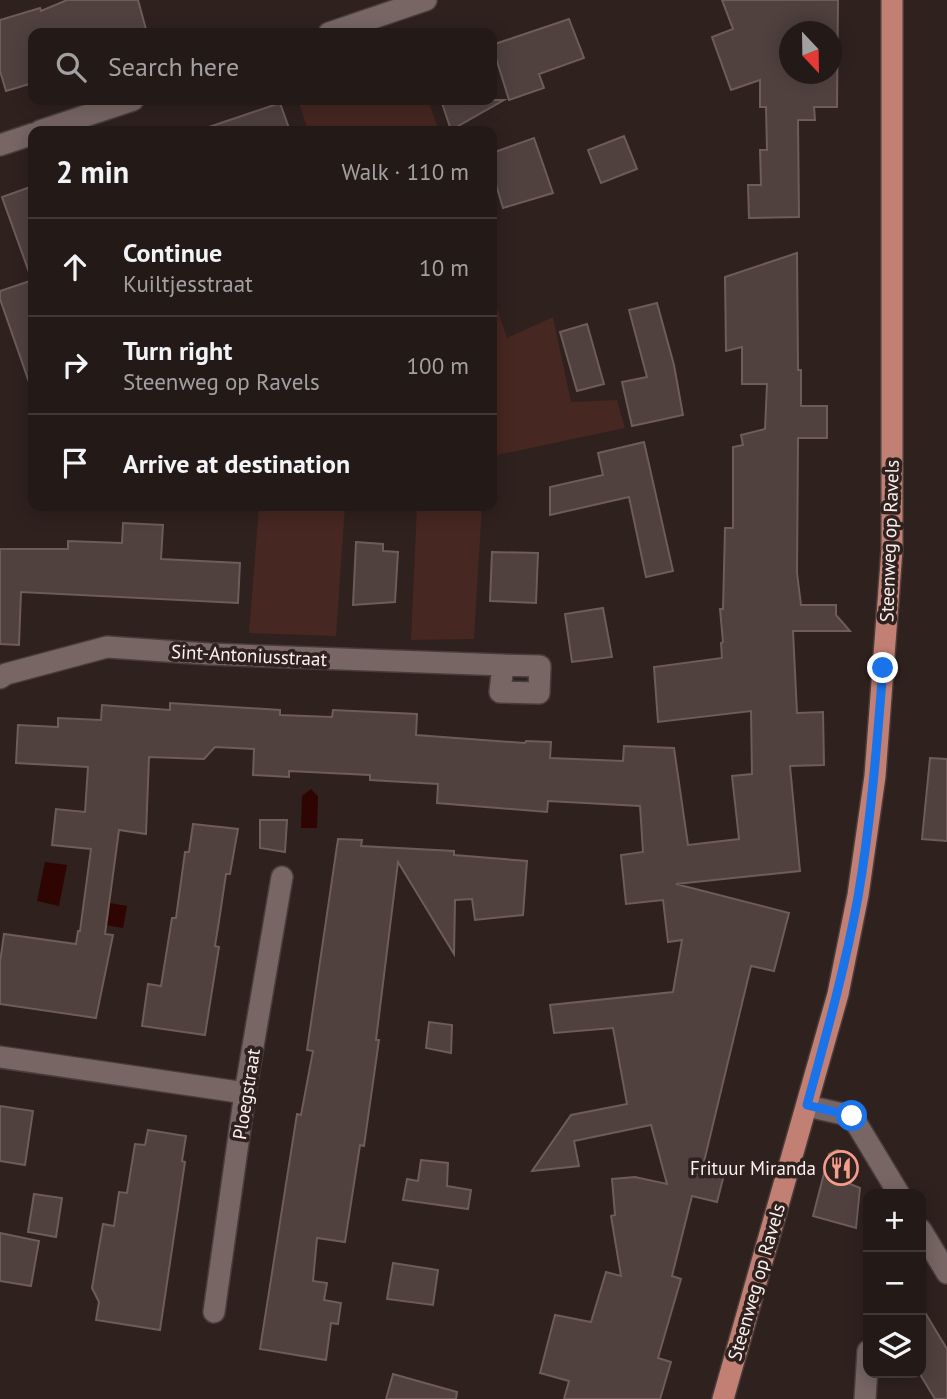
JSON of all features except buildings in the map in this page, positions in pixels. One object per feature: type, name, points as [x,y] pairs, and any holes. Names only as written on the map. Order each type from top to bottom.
[{"type":"main road","name":"Steenweg op Ravels","points":[[723,1399],[838,994],[858,895],[875,776],[892,549],[892,0]]},
{"type":"street","points":[[343,28],[426,0]]},
{"type":"street","points":[[55,126],[118,105]]},
{"type":"street","points":[[0,145],[28,136]]},
{"type":"street","name":"Sint-Antoniusstraat","points":[[0,678],[6,674],[107,647],[209,654],[503,665]]},
{"type":"street","name":"Ploegstraat","points":[[214,1312],[245,1093],[282,877]]},
{"type":"street","points":[[0,1057],[245,1093]]},
{"type":"street","points":[[807,1105],[852,1116],[893,1189]]},
{"type":"street","points":[[926,1238],[947,1273]]},
{"type":"street","points":[[865,1399],[866,1378]]},
{"type":"shaded area","points":[[300,105],[430,105],[437,126],[306,126]]},
{"type":"shaded area","points":[[497,308],[507,338],[553,317],[571,402],[617,400],[625,428],[497,455]]},
{"type":"shaded area","points":[[259,511],[345,511],[336,636],[249,633]]},
{"type":"shaded area","points":[[417,511],[482,511],[474,639],[411,640]]},
{"type":"shaded area","points":[[311,789],[318,796],[317,828],[301,828],[302,796]]},
{"type":"shaded area","points":[[45,862],[67,865],[59,906],[37,901]]},
{"type":"shaded area","points":[[92,900],[127,906],[123,928],[88,922]]},
{"type":"place","name":"Frituur Miranda","points":[[841,1168]]},
{"type":"route","points":[[852,1116],[807,1105],[838,994],[858,895],[875,776],[883,668]]}]
